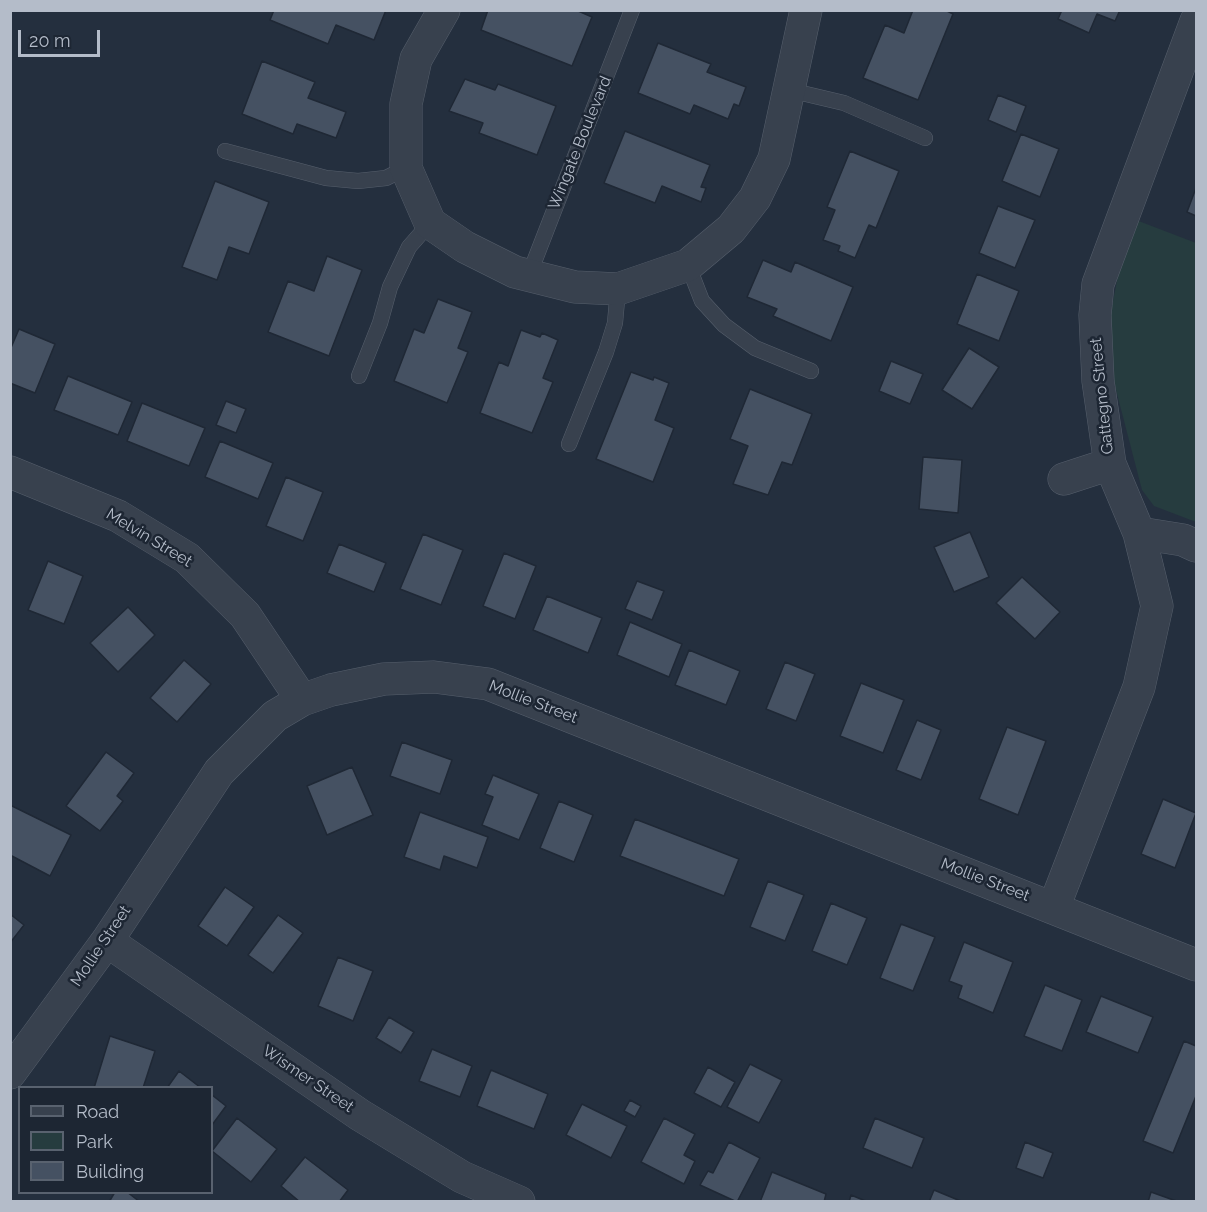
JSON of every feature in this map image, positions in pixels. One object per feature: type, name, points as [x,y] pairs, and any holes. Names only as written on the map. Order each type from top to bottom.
[{"type":"street","points":[[444,10],[416,59],[406,104],[406,168],[430,224],[465,247],[515,272],[575,287],[618,289],[688,265],[731,229],[755,198],[774,159],[806,10]]},
{"type":"street","name":"Gattegno Street","points":[[1054,907],[1139,687],[1156,606],[1139,533],[1110,464],[1098,381],[1095,315],[1098,284],[1197,21]]},
{"type":"street","points":[[1064,479],[1110,464]]},
{"type":"street","name":"Melvin Street","points":[[10,472],[118,516],[187,558],[244,615],[302,700]]},
{"type":"street","points":[[1139,533],[1183,540],[1197,546]]},
{"type":"street","name":"Mollie Street","points":[[10,1073],[107,941],[219,772],[275,716],[302,700],[331,690],[384,679],[434,676],[488,684],[1054,907],[1197,966]]},
{"type":"street","name":"Wismer Street","points":[[107,941],[360,1115],[462,1177],[519,1202]]},
{"type":"lane","name":"Wingate Boulevard","points":[[529,275],[632,10]]},
{"type":"lane","points":[[789,90],[844,103],[925,138]]},
{"type":"lane","points":[[225,151],[326,178],[358,181],[386,178],[406,168]]},
{"type":"lane","points":[[360,376],[380,323],[390,287],[409,247],[430,224]]},
{"type":"lane","points":[[688,265],[702,300],[724,325],[755,348],[811,370]]},
{"type":"lane","points":[[569,444],[606,352],[615,323],[618,289]]},
{"type":"green space","points":[[1136,220],[1196,243],[1196,522],[1154,506],[1142,490],[1109,363],[1109,321],[1123,251]]},
{"type":"building","points":[[274,10],[386,10],[374,40],[336,25],[328,44],[270,20]]},
{"type":"building","points":[[488,10],[576,10],[592,17],[572,66],[481,30]]},
{"type":"building","points":[[913,10],[945,10],[953,14],[918,100],[863,78],[885,25],[904,33]]},
{"type":"building","points":[[1062,10],[1120,10],[1115,21],[1097,14],[1089,33],[1058,19]]},
{"type":"building","points":[[658,43],[711,64],[707,72],[746,87],[739,106],[734,104],[728,119],[694,105],[690,114],[638,93]]},
{"type":"building","points":[[262,61],[315,82],[308,98],[346,112],[336,138],[297,124],[293,134],[242,114]]},
{"type":"building","points":[[465,79],[495,90],[498,84],[556,106],[537,155],[479,133],[483,123],[449,111]]},
{"type":"building","points":[[998,95],[1026,106],[1016,132],[988,120]]},
{"type":"building","points":[[625,131],[710,165],[701,187],[706,188],[701,202],[662,186],[655,203],[604,183]]},
{"type":"building","points":[[1021,134],[1059,149],[1040,197],[1002,181]]},
{"type":"building","points":[[850,151],[899,171],[876,228],[869,225],[855,258],[838,251],[840,246],[823,240],[835,210],[827,207]]},
{"type":"building","points":[[215,181],[269,202],[249,254],[229,247],[217,280],[182,267]]},
{"type":"building","points":[[1196,188],[1196,216],[1187,212]]},
{"type":"building","points":[[998,206],[1035,220],[1015,268],[979,253]]},
{"type":"building","points":[[327,256],[362,270],[329,356],[268,332],[288,281],[314,291]]},
{"type":"building","points":[[763,260],[791,272],[795,262],[853,287],[831,341],[773,316],[777,309],[747,297]]},
{"type":"building","points":[[977,274],[1019,291],[999,341],[957,324]]},
{"type":"building","points":[[438,299],[472,312],[458,348],[468,352],[447,403],[394,381],[414,329],[424,333]]},
{"type":"building","points":[[19,329],[55,344],[35,393],[10,383],[10,350]]},
{"type":"building","points":[[521,330],[540,337],[542,333],[558,340],[543,378],[553,382],[532,433],[480,413],[499,362],[508,366]]},
{"type":"building","points":[[969,348],[999,367],[972,409],[942,390]]},
{"type":"building","points":[[891,361],[923,374],[910,404],[879,391]]},
{"type":"building","points":[[631,372],[669,383],[655,420],[674,428],[653,482],[596,459]]},
{"type":"building","points":[[68,376],[132,402],[118,435],[54,410]]},
{"type":"building","points":[[750,389],[812,414],[792,465],[782,462],[768,495],[733,484],[748,446],[730,439]]},
{"type":"building","points":[[226,401],[246,409],[236,433],[216,425]]},
{"type":"building","points":[[142,403],[205,428],[189,466],[127,441]]},
{"type":"building","points":[[220,441],[273,463],[258,499],[205,477]]},
{"type":"building","points":[[923,457],[962,460],[958,513],[919,509]]},
{"type":"building","points":[[286,477],[323,492],[303,541],[266,526]]},
{"type":"building","points":[[970,532],[989,577],[954,592],[934,547]]},
{"type":"building","points":[[423,534],[463,550],[441,605],[400,589]]},
{"type":"building","points":[[339,544],[386,563],[374,592],[327,573]]},
{"type":"building","points":[[504,553],[536,566],[515,619],[483,606]]},
{"type":"building","points":[[48,561],[83,576],[64,624],[28,610]]},
{"type":"building","points":[[1022,577],[1060,612],[1035,639],[996,603]]},
{"type":"building","points":[[637,581],[664,591],[652,620],[625,609]]},
{"type":"building","points":[[547,596],[602,618],[588,653],[533,630]]},
{"type":"building","points":[[128,607],[155,635],[118,672],[90,643]]},
{"type":"building","points":[[630,622],[682,644],[669,677],[617,655]]},
{"type":"building","points":[[689,650],[740,671],[726,705],[675,685]]},
{"type":"building","points":[[184,660],[211,684],[177,722],[150,698]]},
{"type":"building","points":[[785,662],[815,674],[796,721],[766,709]]},
{"type":"building","points":[[861,683],[904,700],[883,753],[840,736]]},
{"type":"building","points":[[917,720],[941,730],[921,780],[896,770]]},
{"type":"building","points":[[1007,727],[1046,741],[1018,815],[979,799]]},
{"type":"building","points":[[402,742],[452,760],[440,794],[390,776]]},
{"type":"building","points":[[106,752],[134,773],[117,796],[123,801],[100,831],[66,806]]},
{"type":"building","points":[[352,767],[373,815],[327,835],[307,786]]},
{"type":"building","points":[[493,775],[539,794],[519,840],[482,825],[493,797],[485,794]]},
{"type":"building","points":[[1163,799],[1196,813],[1175,868],[1141,854]]},
{"type":"building","points":[[559,801],[593,815],[574,862],[540,848]]},
{"type":"building","points":[[10,805],[71,835],[50,876],[10,855]]},
{"type":"building","points":[[420,812],[488,837],[477,868],[444,856],[440,870],[404,857]]},
{"type":"building","points":[[635,819],[739,859],[724,896],[620,856]]},
{"type":"building","points":[[768,881],[804,895],[785,941],[750,927]]},
{"type":"building","points":[[225,887],[254,907],[227,946],[198,926]]},
{"type":"building","points":[[831,903],[867,918],[847,965],[812,951]]},
{"type":"building","points":[[10,914],[24,925],[10,943]]},
{"type":"building","points":[[278,915],[303,933],[273,973],[248,955]]},
{"type":"building","points":[[901,924],[935,937],[913,991],[880,978]]},
{"type":"building","points":[[964,942],[1013,962],[993,1013],[958,998],[962,986],[949,981]]},
{"type":"building","points":[[338,957],[373,971],[353,1021],[318,1006]]},
{"type":"building","points":[[1045,985],[1082,1000],[1062,1051],[1024,1036]]},
{"type":"building","points":[[1101,996],[1153,1017],[1138,1053],[1086,1032]]},
{"type":"building","points":[[389,1017],[414,1032],[401,1053],[376,1038]]},
{"type":"building","points":[[110,1036],[155,1051],[144,1086],[95,1086]]},
{"type":"building","points":[[1184,1041],[1196,1046],[1196,1096],[1173,1153],[1143,1141]]},
{"type":"building","points":[[432,1049],[472,1066],[460,1097],[419,1081]]},
{"type":"building","points":[[750,1064],[782,1080],[759,1123],[727,1107]]},
{"type":"building","points":[[708,1067],[735,1082],[721,1107],[694,1093]]},
{"type":"building","points":[[491,1070],[548,1094],[534,1129],[477,1106]]},
{"type":"building","points":[[179,1071],[198,1086],[168,1086]]},
{"type":"building","points":[[213,1096],[226,1106],[213,1124]]},
{"type":"building","points":[[630,1100],[641,1106],[635,1117],[624,1111]]},
{"type":"building","points":[[582,1104],[627,1126],[611,1158],[566,1135]]},
{"type":"building","points":[[237,1118],[277,1149],[251,1182],[213,1150]]},
{"type":"building","points":[[664,1118],[695,1134],[684,1155],[695,1161],[684,1184],[641,1162]]},
{"type":"building","points":[[875,1118],[924,1138],[912,1168],[863,1148]]},
{"type":"building","points":[[729,1142],[760,1158],[737,1202],[700,1185],[708,1171],[713,1173]]},
{"type":"building","points":[[1025,1142],[1053,1153],[1043,1178],[1016,1168]]},
{"type":"building","points":[[305,1157],[348,1190],[339,1202],[300,1202],[281,1186]]},
{"type":"building","points":[[772,1172],[826,1194],[824,1202],[760,1202]]},
{"type":"building","points":[[934,1190],[963,1202],[929,1202]]},
{"type":"building","points":[[1151,1192],[1179,1202],[1148,1202]]},
{"type":"building","points":[[114,1194],[130,1194],[140,1202],[109,1202]]},
{"type":"building","points":[[851,1195],[868,1202],[849,1202]]}]
